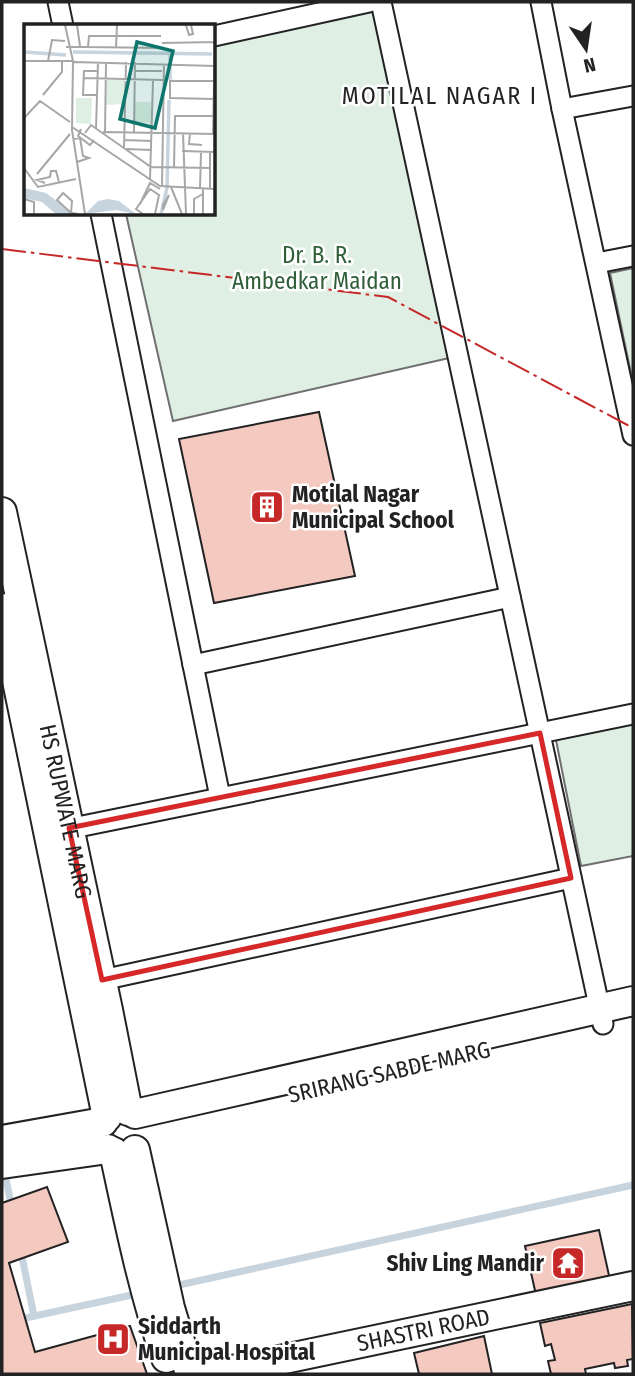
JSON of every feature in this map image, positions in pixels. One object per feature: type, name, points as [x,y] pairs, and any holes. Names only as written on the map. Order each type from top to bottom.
[{"type":"street","points":[[58,2],[63,24]]},
{"type":"street","points":[[215,36],[369,2]]},
{"type":"street","points":[[381,2],[601,1016],[633,1001]]},
{"type":"street","points":[[541,2],[633,435]]},
{"type":"street","points":[[562,109],[633,96]]},
{"type":"street","points":[[101,215],[220,797]]},
{"type":"street","points":[[597,263],[633,256]]},
{"type":"street","name":"HS RUPWATE MARG","points":[[2,512],[59,830],[102,980],[97,1012],[160,1310]]},
{"type":"street","points":[[193,664],[510,597]]},
{"type":"street","points":[[2,608],[59,830],[97,1012]]},
{"type":"street","points":[[59,830],[633,713]]},
{"type":"street","points":[[102,980],[571,878]]},
{"type":"street","name":"SRIRANG SABDE MARG","points":[[3,1152],[122,1130],[203,1106],[601,1016],[633,1017]]},
{"type":"street","name":"SHASTRI ROAD","points":[[213,1374],[633,1286]]},
{"type":"street","points":[[160,1310],[171,1374]]},
{"type":"street","points":[[160,1310],[190,1374]]},
{"type":"highlighted area","points":[[540,733],[571,878],[102,980],[69,828]]},
{"type":"green space","name":"Dr. B. R. Ambedkar Maidan","points":[[382,6],[458,356],[173,421],[126,215],[215,215],[215,43]]},
{"type":"green space","points":[[633,268],[633,383],[610,273]]},
{"type":"green space","points":[[633,724],[633,856],[581,866],[556,740]]},
{"type":"building","name":"Motilal Nagar Municipal School","points":[[319,412],[355,576],[214,603],[179,439]]},
{"type":"building","points":[[47,1187],[68,1242],[9,1263],[35,1352],[130,1326],[147,1374],[2,1374],[2,1203]]},
{"type":"building","name":"Shiv Ling Mandir","points":[[599,1230],[610,1280],[536,1295],[525,1246]]},
{"type":"building","points":[[632,1304],[633,1359],[627,1360],[628,1366],[615,1368],[614,1363],[585,1369],[586,1374],[551,1374],[548,1361],[555,1360],[551,1344],[545,1346],[540,1323]]},
{"type":"building","points":[[484,1336],[492,1374],[419,1374],[414,1353]]},
{"type":"waterway","points":[[4,1169],[12,1209]]},
{"type":"waterway","points":[[170,1287],[633,1185]]},
{"type":"waterway","points":[[21,1252],[34,1316]]},
{"type":"waterway","points":[[2,1323],[141,1293]]},
{"type":"power","points":[[2,249],[388,297],[633,428]]},
{"type":"place","name":"Motilal Nagar Municipal School","points":[[267,507]]},
{"type":"place","name":"Shiv Ling Mandir","points":[[568,1263]]},
{"type":"place","name":"Siddarth Municipal Hospital","points":[[113,1339]]},
{"type":"district","name":"MOTILAL NAGAR I","points":[[440,96]]}]
